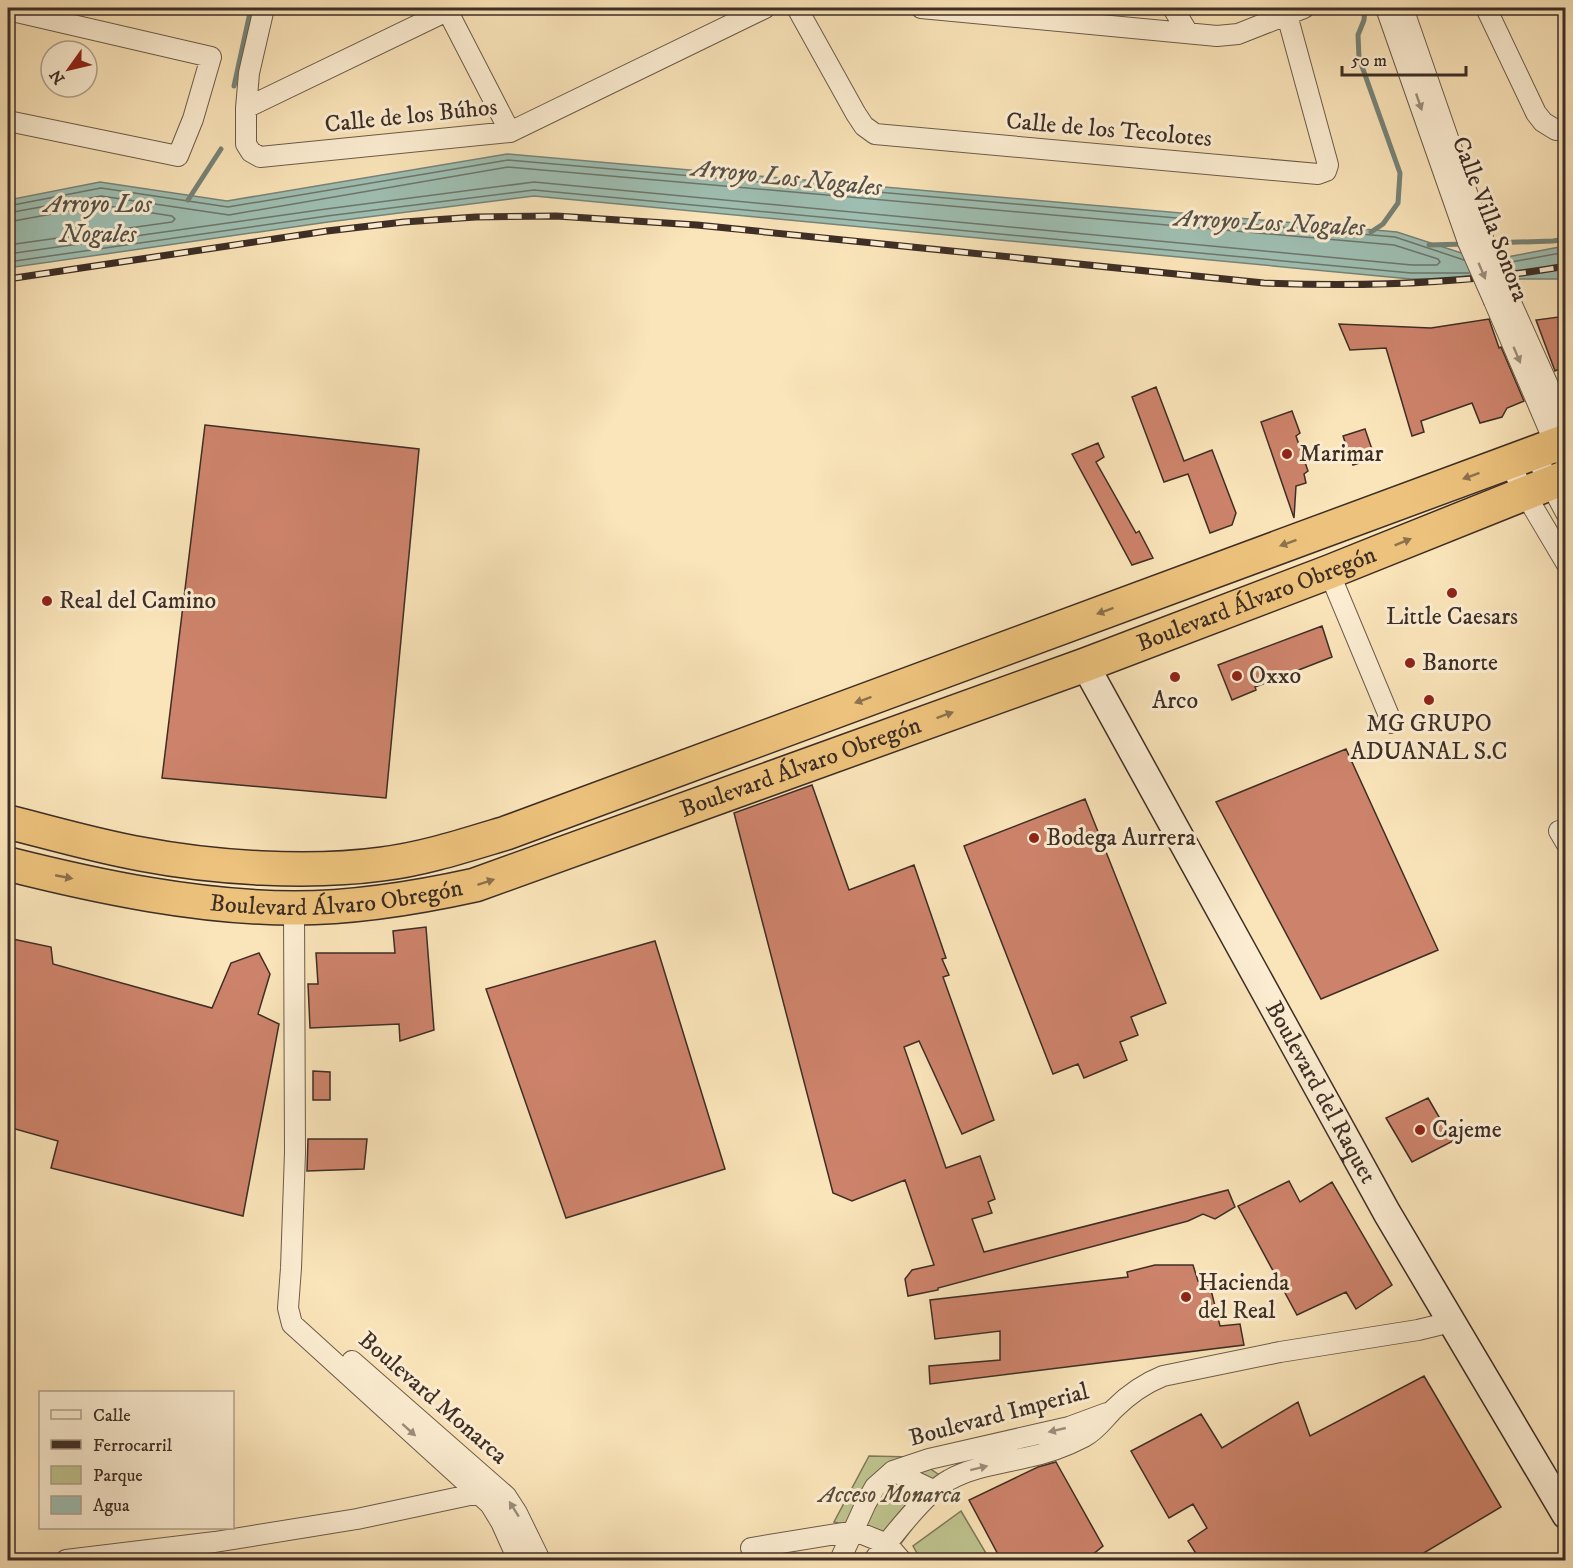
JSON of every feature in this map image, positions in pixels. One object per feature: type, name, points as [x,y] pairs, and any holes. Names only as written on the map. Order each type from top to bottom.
[{"type":"highway","name":"Boulevard Álvaro Obregón","points":[[8,864],[159,895],[215,903],[294,908],[387,902],[475,885],[1085,665],[1329,572],[1548,461]]},
{"type":"highway","name":"Boulevard Álvaro Obregón","points":[[8,822],[140,854],[212,864],[333,868],[383,864],[452,849],[506,833],[1548,461]]},
{"type":"street","points":[[246,108],[249,73],[264,8]]},
{"type":"street","points":[[246,108],[449,8],[510,132]]},
{"type":"street","name":"Calle de los Búhos","points":[[246,108],[246,144],[251,152],[260,157],[510,132],[765,8]]},
{"type":"street","name":"Calle de los Tecolotes","points":[[797,8],[856,114],[864,126],[875,134],[1318,174],[1326,171],[1328,165],[1296,11]]},
{"type":"street","points":[[921,8],[1046,13],[1217,36],[1238,34],[1296,11]]},
{"type":"street","points":[[1173,8],[1188,33]]},
{"type":"street","name":"Calle Villa Sonora","points":[[1386,8],[1475,239],[1501,298],[1548,461],[1566,513]]},
{"type":"street","name":"Calle Villa Sonora","points":[[1403,8],[1475,239]]},
{"type":"street","points":[[1486,8],[1536,113],[1543,122],[1561,129]]},
{"type":"street","points":[[8,10],[211,57],[193,119],[178,156],[8,121]]},
{"type":"street","name":"Calle Villa Sonora","points":[[1548,461],[1566,563]]},
{"type":"street","points":[[1329,572],[1392,723]]},
{"type":"street","name":"Boulevard del Raquet","points":[[1085,665],[1387,1213],[1566,1515]]},
{"type":"street","name":"Boulevard Monarca","points":[[294,908],[295,1152],[288,1308],[292,1324],[490,1504],[518,1560]]},
{"type":"street","name":"Boulevard Monarca","points":[[291,1277],[300,1310],[306,1319],[506,1496],[540,1560]]},
{"type":"street","points":[[1112,1411],[1132,1392],[1147,1382],[1163,1376],[1280,1352],[1451,1323]]},
{"type":"street","name":"Boulevard Imperial","points":[[840,1560],[871,1494],[893,1471],[929,1458],[1069,1427],[1112,1411]]},
{"type":"street","name":"Boulevard Imperial","points":[[874,1560],[934,1491],[950,1479],[968,1471],[1042,1454],[1066,1446],[1096,1429],[1112,1411]]},
{"type":"street","points":[[893,1471],[934,1491]]},
{"type":"street","points":[[73,1560],[215,1542],[345,1521],[479,1493]]},
{"type":"street","points":[[751,1548],[855,1531],[887,1544],[901,1560]]},
{"type":"green space","name":"Acceso Monarca","points":[[869,1456],[913,1457],[948,1481],[893,1554],[854,1527],[834,1522]]},
{"type":"green space","points":[[961,1511],[990,1560],[921,1560],[913,1546]]},
{"type":"water","name":"Arroyo Los Nogales","points":[[507,154],[1397,232],[1486,261],[1565,246],[1565,279],[1411,279],[534,196],[328,222],[8,268],[8,200],[100,182],[227,201]]},
{"type":"building","points":[[1566,316],[1566,366],[1555,371],[1536,320]]},
{"type":"building","points":[[1489,319],[1499,348],[1501,347],[1524,401],[1507,408],[1502,417],[1480,423],[1472,403],[1421,421],[1424,432],[1412,436],[1386,348],[1350,350],[1339,324],[1431,328]]},
{"type":"building","points":[[1156,387],[1184,461],[1212,450],[1236,513],[1232,525],[1210,533],[1188,474],[1164,482],[1132,397]]},
{"type":"building","name":"Marimar","points":[[1292,411],[1300,433],[1296,436],[1308,471],[1304,474],[1306,483],[1296,486],[1294,518],[1261,422]]},
{"type":"building","points":[[205,425],[419,449],[386,798],[162,778]]},
{"type":"building","points":[[1365,429],[1375,458],[1353,465],[1343,436]]},
{"type":"building","points":[[1098,443],[1104,457],[1096,462],[1136,533],[1139,531],[1153,558],[1132,565],[1072,454]]},
{"type":"building","points":[[1322,626],[1332,657],[1255,687],[1256,690],[1232,700],[1218,665]]},
{"type":"building","points":[[1346,749],[1438,950],[1321,999],[1216,802]]},
{"type":"building","points":[[812,785],[849,890],[914,865],[946,958],[942,959],[949,975],[943,977],[994,1120],[962,1134],[919,1041],[904,1047],[946,1168],[980,1156],[995,1199],[988,1202],[992,1213],[972,1219],[984,1252],[1228,1190],[1235,1207],[1215,1219],[1203,1214],[1188,1221],[938,1288],[938,1290],[908,1296],[905,1279],[912,1270],[934,1265],[905,1180],[852,1201],[833,1193],[734,813]]},
{"type":"building","points":[[1085,799],[1166,1003],[1131,1017],[1138,1035],[1120,1042],[1127,1060],[1084,1078],[1078,1064],[1053,1074],[964,846]]},
{"type":"building","points":[[426,927],[434,1030],[400,1041],[399,1024],[310,1028],[308,984],[318,984],[316,953],[395,953],[393,931]]},
{"type":"building","points":[[8,938],[51,947],[53,964],[212,1008],[231,963],[259,953],[270,974],[258,1014],[279,1024],[243,1216],[51,1168],[58,1141],[8,1127]]},
{"type":"building","points":[[655,941],[725,1169],[566,1218],[486,989]]},
{"type":"building","points":[[313,1071],[330,1072],[330,1100],[313,1100]]},
{"type":"building","name":"Cajeme","points":[[1428,1098],[1453,1141],[1412,1162],[1386,1118]]},
{"type":"building","points":[[308,1139],[367,1139],[364,1169],[307,1171]]},
{"type":"building","points":[[1289,1181],[1300,1202],[1332,1182],[1392,1285],[1356,1309],[1346,1292],[1297,1315],[1238,1206]]},
{"type":"building","points":[[1155,1265],[1193,1265],[1198,1281],[1206,1283],[1211,1290],[1220,1326],[1240,1324],[1244,1345],[930,1384],[929,1366],[1000,1360],[1000,1331],[935,1339],[930,1300],[1128,1277],[1127,1272]]},
{"type":"building","points":[[1424,1376],[1501,1507],[1412,1560],[1200,1560],[1188,1541],[1207,1528],[1193,1504],[1169,1518],[1131,1451],[1201,1414],[1222,1448],[1298,1402],[1310,1436]]},
{"type":"building","points":[[1056,1462],[1103,1546],[1086,1560],[1001,1560],[969,1500],[1038,1467]]},
{"type":"waterway","points":[[234,86],[251,8]]},
{"type":"waterway","points":[[1365,8],[1364,20],[1358,35],[1359,58],[1400,173],[1398,203],[1383,224],[1371,232]]},
{"type":"waterway","points":[[188,200],[221,149]]},
{"type":"waterway","name":"Arroyo Los Nogales","points":[[1489,243],[1566,239]]},
{"type":"waterway","name":"Arroyo Los Nogales","points":[[1429,245],[1465,244]]},
{"type":"railway","points":[[8,279],[327,231],[404,222],[476,217],[556,216],[697,225],[1264,283],[1340,285],[1415,283],[1491,277],[1566,266]]},
{"type":"place","name":"Marimar","points":[[1287,454]]},
{"type":"place","name":"Little Caesars","points":[[1452,593]]},
{"type":"place","name":"Real del Camino","points":[[47,601]]},
{"type":"place","name":"Banorte","points":[[1410,663]]},
{"type":"place","name":"Oxxo","points":[[1237,676]]},
{"type":"place","name":"Arco","points":[[1175,677]]},
{"type":"place","name":"MG GRUPO ADUANAL S.C","points":[[1429,700]]},
{"type":"place","name":"Bodega Aurrera","points":[[1034,838]]},
{"type":"place","name":"Cajeme","points":[[1420,1130]]},
{"type":"place","name":"Hacienda del Real","points":[[1186,1297]]}]
